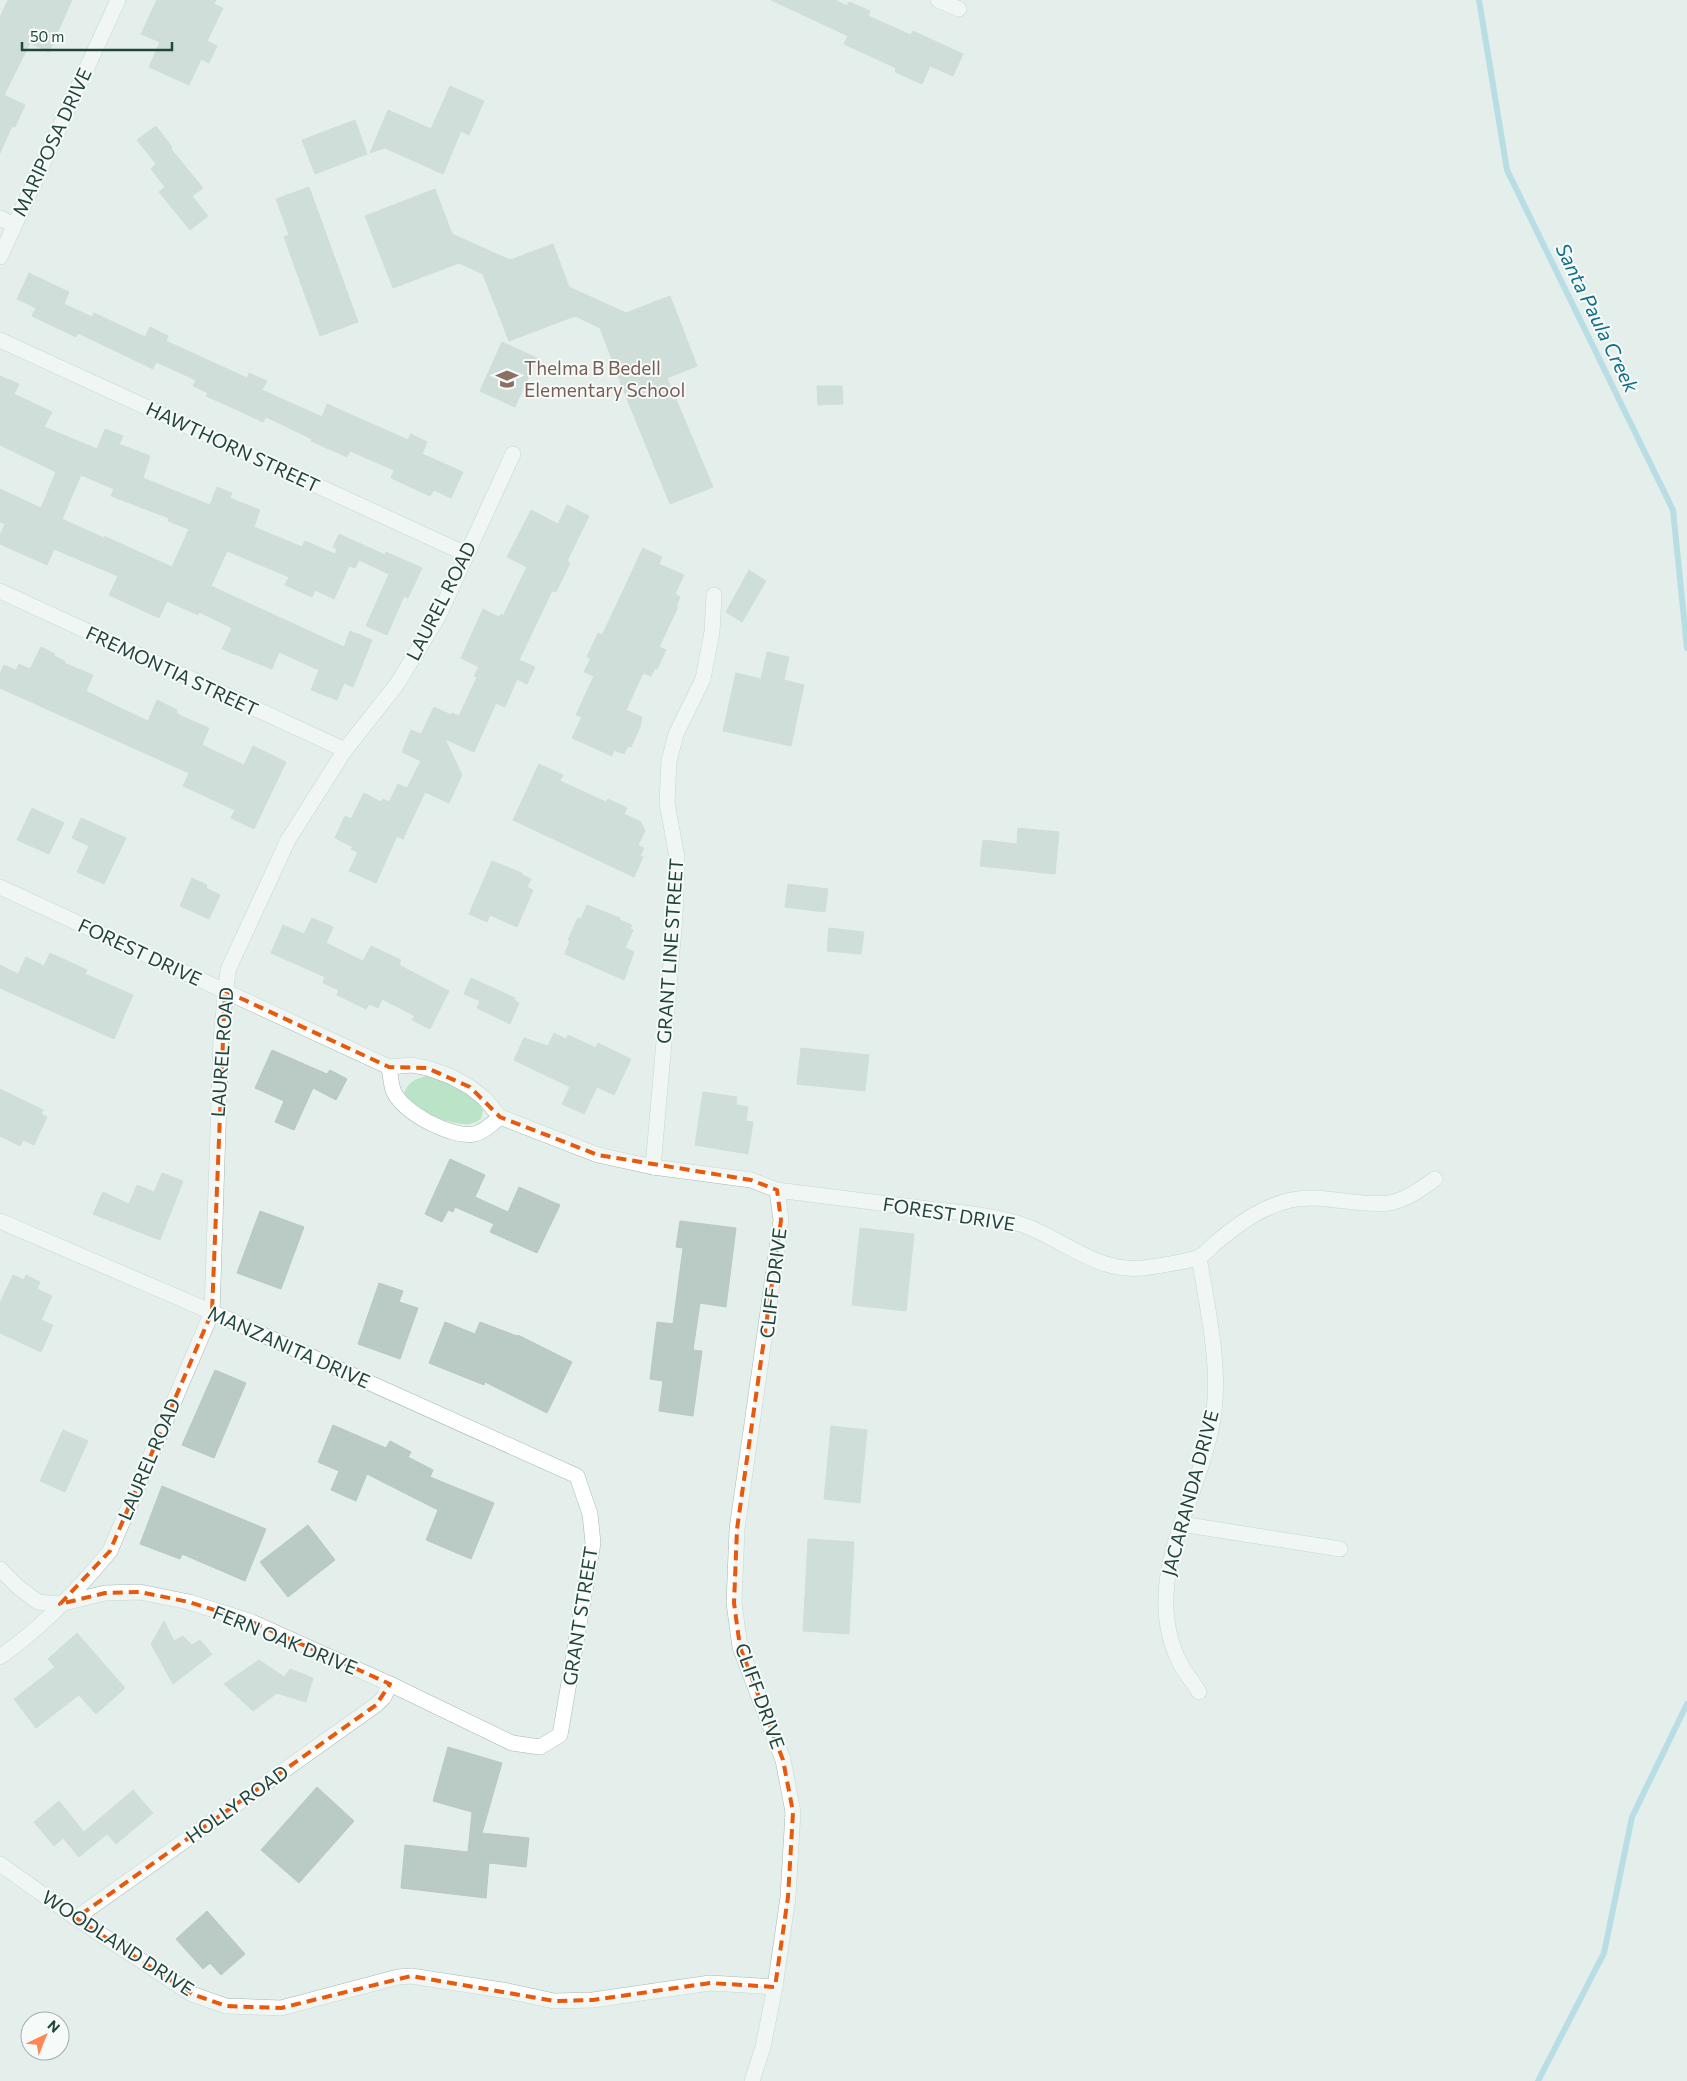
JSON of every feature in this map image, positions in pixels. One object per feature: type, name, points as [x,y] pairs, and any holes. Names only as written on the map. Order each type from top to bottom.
[{"type":"street","name":"MARIPOSA DRIVE","points":[[0,257],[118,0]]},
{"type":"street","points":[[938,0],[959,9]]},
{"type":"street","points":[[0,218],[14,225]]},
{"type":"street","name":"HAWTHORN STREET","points":[[0,340],[466,554]]},
{"type":"street","name":"LAUREL ROAD","points":[[0,1657],[25,1639],[93,1572],[110,1551],[212,1312],[221,1038],[228,970],[288,840],[345,750],[397,684],[438,617],[513,454]]},
{"type":"street","name":"FREMONTIA STREET","points":[[0,591],[345,750]]},
{"type":"street","name":"GRANT LINE STREET","points":[[653,1167],[675,917],[676,850],[667,803],[669,761],[676,734],[703,679],[712,632],[714,595]]},
{"type":"street","name":"FOREST DRIVE","points":[[0,887],[389,1067],[412,1066],[427,1068],[450,1076],[470,1087],[485,1099],[500,1117],[598,1155],[653,1167],[751,1180],[777,1190],[958,1213],[1016,1223],[1049,1235],[1102,1264],[1124,1268],[1155,1266],[1199,1257]]},
{"type":"street","points":[[389,1067],[393,1091],[403,1104],[418,1116],[440,1127],[459,1133],[475,1134],[484,1130],[500,1117]]},
{"type":"street","points":[[1199,1257],[1218,1240],[1255,1213],[1274,1205],[1291,1200],[1319,1198],[1366,1204],[1390,1202],[1411,1196],[1435,1179]]},
{"type":"street","name":"CLIFF DRIVE","points":[[752,2081],[764,2047],[775,1987],[788,1897],[793,1812],[783,1760],[740,1647],[734,1603],[737,1529],[781,1220],[777,1190]]},
{"type":"street","name":"MANZANITA DRIVE","points":[[0,1221],[212,1312],[577,1476]]},
{"type":"street","name":"JACARANDA DRIVE","points":[[1199,1257],[1211,1325],[1214,1363],[1214,1411],[1198,1472],[1170,1558],[1165,1589],[1166,1615],[1171,1639],[1180,1664],[1199,1692]]},
{"type":"street","name":"GRANT STREET","points":[[540,1747],[560,1736],[593,1543],[590,1514],[577,1476]]},
{"type":"street","points":[[1181,1524],[1340,1549]]},
{"type":"street","name":"FERN OAK DRIVE","points":[[0,1569],[18,1587],[38,1602],[60,1604],[105,1593],[140,1592],[189,1602],[252,1622],[390,1684],[512,1743],[540,1747]]},
{"type":"street","name":"HOLLY ROAD","points":[[76,1918],[376,1705],[384,1697],[390,1684]]},
{"type":"street","name":"WOODLAND DRIVE","points":[[0,1864],[76,1918],[192,1994],[226,2006],[281,2008],[398,1977],[411,1976],[508,1991],[554,2001],[593,2000],[710,1982],[775,1987]]},
{"type":"highlighted area","points":[[225,991],[389,1067],[427,1068],[470,1087],[500,1117],[598,1155],[751,1180],[777,1190],[781,1220],[737,1529],[734,1603],[740,1647],[783,1760],[793,1812],[788,1897],[775,1987],[710,1983],[593,2000],[554,2001],[411,1976],[281,2008],[226,2006],[192,1994],[76,1918],[376,1705],[390,1684],[252,1622],[189,1602],[140,1592],[105,1593],[60,1604],[110,1551],[212,1312]]},
{"type":"green space","points":[[427,1076],[450,1084],[465,1092],[483,1110],[481,1119],[470,1124],[443,1120],[416,1105],[404,1093],[413,1081]]},
{"type":"building","points":[[8,0],[72,0],[49,52],[30,43],[4,95],[25,105],[15,127],[12,126],[0,153],[0,17]]},
{"type":"building","points":[[157,0],[216,0],[214,4],[223,8],[207,41],[217,46],[209,63],[201,59],[189,85],[149,67],[160,42],[141,34]]},
{"type":"building","points":[[771,0],[835,0],[847,6],[849,2],[870,11],[868,16],[911,35],[913,31],[963,54],[953,76],[930,66],[922,84],[895,72],[896,68],[844,44],[848,36]]},
{"type":"building","points":[[450,86],[484,101],[469,135],[461,131],[443,174],[385,148],[370,153],[388,110],[431,129]]},
{"type":"building","points":[[355,120],[367,154],[315,174],[302,140]]},
{"type":"building","points":[[156,126],[172,147],[171,149],[203,188],[192,196],[208,216],[190,230],[159,192],[165,187],[151,169],[156,164],[137,140]]},
{"type":"building","points":[[309,187],[358,322],[320,336],[284,237],[289,235],[276,199]]},
{"type":"building","points":[[435,189],[452,234],[510,260],[553,244],[569,287],[626,313],[670,296],[697,366],[667,378],[713,487],[670,504],[600,328],[575,316],[509,341],[483,274],[459,263],[393,288],[365,216]]},
{"type":"building","points":[[29,273],[69,292],[64,304],[92,317],[94,313],[145,337],[150,327],[168,336],[166,341],[247,378],[249,373],[267,381],[262,390],[322,417],[327,404],[408,440],[411,434],[427,442],[422,454],[463,472],[451,498],[434,490],[430,496],[391,478],[394,470],[350,451],[347,457],[311,441],[312,439],[266,417],[263,422],[206,396],[208,393],[193,386],[196,380],[156,362],[153,369],[78,333],[76,337],[32,316],[36,308],[17,299]]},
{"type":"building","points":[[502,342],[537,358],[515,407],[480,391]]},
{"type":"building","points":[[0,376],[19,384],[14,394],[52,412],[44,427],[97,449],[105,429],[123,436],[119,444],[150,456],[143,478],[210,505],[217,487],[232,493],[230,498],[260,510],[254,527],[302,547],[305,541],[335,554],[337,549],[333,547],[339,534],[385,555],[386,552],[422,568],[408,598],[404,596],[387,635],[366,626],[389,574],[359,560],[355,568],[349,566],[334,599],[315,590],[312,597],[285,585],[289,577],[227,551],[211,586],[344,647],[350,631],[372,640],[353,687],[344,683],[337,700],[311,690],[319,670],[279,652],[272,669],[222,649],[232,628],[199,612],[198,615],[167,601],[159,618],[109,595],[118,576],[54,549],[47,565],[0,544],[0,535],[5,524],[0,522],[0,489],[41,508],[56,472],[0,445]],"holes":[[[81,475],[114,489],[111,496],[169,518],[168,521],[189,529],[172,567],[62,519]]]},
{"type":"building","points":[[817,386],[842,386],[843,404],[818,405]]},
{"type":"building","points":[[567,505],[589,516],[567,561],[570,563],[556,592],[552,591],[519,660],[535,667],[527,684],[517,679],[505,707],[496,703],[474,752],[445,739],[462,775],[449,803],[425,792],[403,839],[397,836],[376,883],[349,871],[358,852],[351,849],[353,847],[335,838],[345,816],[351,819],[364,793],[381,802],[383,799],[389,802],[398,784],[407,788],[421,761],[402,752],[411,730],[421,734],[434,707],[451,715],[452,713],[459,716],[477,677],[474,676],[479,667],[461,658],[483,609],[499,617],[501,614],[503,616],[527,567],[507,557],[531,510],[558,524]]},
{"type":"building","points":[[643,548],[662,557],[659,564],[684,575],[675,594],[680,597],[676,607],[678,607],[659,647],[666,650],[657,669],[655,668],[651,676],[643,673],[626,710],[642,717],[640,727],[631,747],[628,746],[624,754],[614,750],[612,756],[572,738],[582,717],[576,715],[594,676],[584,672],[591,658],[587,657],[598,633],[602,635]]},
{"type":"building","points":[[749,570],[766,581],[742,622],[726,612]]},
{"type":"building","points":[[41,647],[55,654],[54,656],[65,661],[64,663],[93,675],[86,691],[116,706],[148,721],[157,700],[177,710],[176,712],[181,716],[209,728],[202,745],[244,765],[253,746],[286,762],[254,829],[231,818],[235,810],[183,786],[189,773],[0,688],[0,674],[4,665],[16,670],[19,664],[30,669]]},
{"type":"building","points":[[767,652],[789,657],[784,680],[804,685],[791,746],[723,731],[736,673],[761,679]]},
{"type":"building","points":[[539,764],[563,775],[560,781],[606,802],[608,799],[627,808],[624,814],[641,822],[645,831],[638,845],[644,848],[640,856],[643,857],[634,877],[513,820]]},
{"type":"building","points":[[32,808],[64,823],[49,854],[17,840]]},
{"type":"building","points":[[81,818],[126,838],[104,884],[77,872],[89,846],[72,838]]},
{"type":"building","points":[[1018,828],[1059,832],[1055,874],[980,866],[983,840],[1017,844]]},
{"type":"building","points":[[492,861],[522,873],[522,875],[531,879],[527,887],[533,890],[517,927],[490,915],[487,922],[469,914]]},
{"type":"building","points":[[192,878],[207,885],[206,888],[220,895],[209,919],[180,906]]},
{"type":"building","points":[[788,884],[828,889],[825,912],[785,907]]},
{"type":"building","points":[[587,905],[620,918],[620,920],[632,925],[630,928],[633,930],[625,948],[634,952],[624,980],[565,954],[570,941],[568,940],[578,918],[581,919]]},
{"type":"building","points":[[312,918],[333,927],[326,943],[363,961],[371,946],[401,960],[399,965],[449,991],[430,1029],[412,1020],[415,1016],[382,999],[378,1008],[369,1004],[366,1009],[337,995],[339,990],[323,983],[325,977],[271,953],[283,925],[304,934]]},
{"type":"building","points":[[829,928],[864,932],[861,954],[827,951]]},
{"type":"building","points":[[50,953],[87,970],[85,974],[133,995],[114,1039],[0,988],[0,965],[18,974],[26,957],[44,966]]},
{"type":"building","points":[[471,978],[515,998],[514,1000],[519,1003],[510,1024],[477,1008],[480,1001],[464,994]]},
{"type":"building","points":[[554,1033],[566,1039],[568,1035],[596,1048],[598,1043],[631,1059],[614,1095],[597,1087],[584,1114],[562,1104],[570,1087],[514,1060],[524,1038],[548,1046]]},
{"type":"building","points":[[801,1048],[869,1055],[865,1091],[797,1084]]},
{"type":"building","points":[[272,1050],[327,1074],[330,1070],[347,1079],[336,1100],[313,1088],[294,1130],[275,1122],[284,1101],[255,1088]]},
{"type":"building","points":[[0,1089],[43,1110],[41,1114],[47,1117],[34,1145],[23,1140],[20,1146],[0,1136]]},
{"type":"building","points":[[703,1092],[737,1097],[736,1105],[748,1107],[746,1121],[753,1122],[748,1154],[695,1145]]},
{"type":"building","points":[[450,1159],[485,1175],[475,1197],[508,1212],[519,1187],[560,1205],[537,1253],[490,1232],[494,1224],[455,1207],[453,1212],[448,1210],[442,1222],[425,1214]]},
{"type":"building","points":[[162,1173],[183,1181],[160,1240],[93,1214],[103,1192],[129,1204],[137,1185],[154,1192]]},
{"type":"building","points":[[260,1211],[304,1227],[281,1289],[237,1273]]},
{"type":"building","points":[[680,1221],[736,1228],[726,1307],[700,1303],[693,1350],[702,1351],[693,1416],[659,1411],[663,1381],[650,1379],[657,1322],[673,1324],[683,1248],[676,1247]]},
{"type":"building","points":[[860,1228],[914,1234],[906,1311],[852,1305]]},
{"type":"building","points":[[13,1275],[24,1280],[26,1275],[40,1282],[37,1289],[52,1296],[41,1320],[53,1325],[41,1352],[0,1333],[0,1303]]},
{"type":"building","points":[[379,1283],[403,1291],[399,1302],[418,1308],[400,1359],[358,1344]]},
{"type":"building","points":[[445,1322],[475,1334],[480,1322],[518,1335],[572,1362],[547,1413],[485,1382],[484,1385],[429,1363]]},
{"type":"building","points":[[215,1370],[246,1383],[214,1458],[182,1445]]},
{"type":"building","points":[[333,1425],[386,1448],[390,1441],[411,1452],[408,1457],[433,1470],[430,1477],[494,1503],[471,1559],[426,1540],[438,1510],[367,1474],[356,1501],[331,1490],[339,1471],[318,1462]]},
{"type":"building","points":[[831,1426],[867,1430],[860,1503],[824,1499]]},
{"type":"building","points":[[63,1430],[88,1441],[65,1492],[40,1481]]},
{"type":"building","points":[[162,1486],[266,1529],[245,1581],[182,1554],[180,1559],[140,1544]]},
{"type":"building","points":[[308,1525],[335,1560],[288,1597],[260,1562]]},
{"type":"building","points":[[808,1539],[854,1542],[849,1634],[803,1631]]},
{"type":"building","points":[[164,1621],[174,1641],[183,1636],[192,1645],[200,1640],[212,1654],[173,1684],[151,1644]]},
{"type":"building","points":[[77,1633],[125,1688],[96,1714],[79,1695],[36,1728],[14,1699],[55,1667],[48,1659]]},
{"type":"building","points":[[259,1660],[284,1677],[290,1669],[313,1678],[306,1702],[277,1693],[253,1711],[224,1684]]},
{"type":"building","points":[[448,1747],[502,1763],[482,1833],[529,1838],[526,1867],[489,1863],[486,1898],[401,1888],[405,1845],[468,1852],[472,1812],[433,1801]]},
{"type":"building","points":[[317,1787],[354,1821],[299,1883],[261,1850]]},
{"type":"building","points":[[133,1790],[153,1813],[116,1844],[107,1834],[79,1857],[63,1838],[54,1846],[34,1822],[59,1801],[84,1832]]},
{"type":"building","points":[[207,1911],[245,1954],[221,1975],[210,1963],[203,1969],[176,1939]]},
{"type":"waterway","name":"Santa Paula Creek","points":[[1479,0],[1507,170],[1673,510],[1687,648]]},
{"type":"waterway","name":"Santa Paula Creek","points":[[1538,2081],[1604,1953],[1632,1817],[1687,1704]]},
{"type":"place","name":"Thelma B Bedell Elementary School","points":[[507,379]]}]
